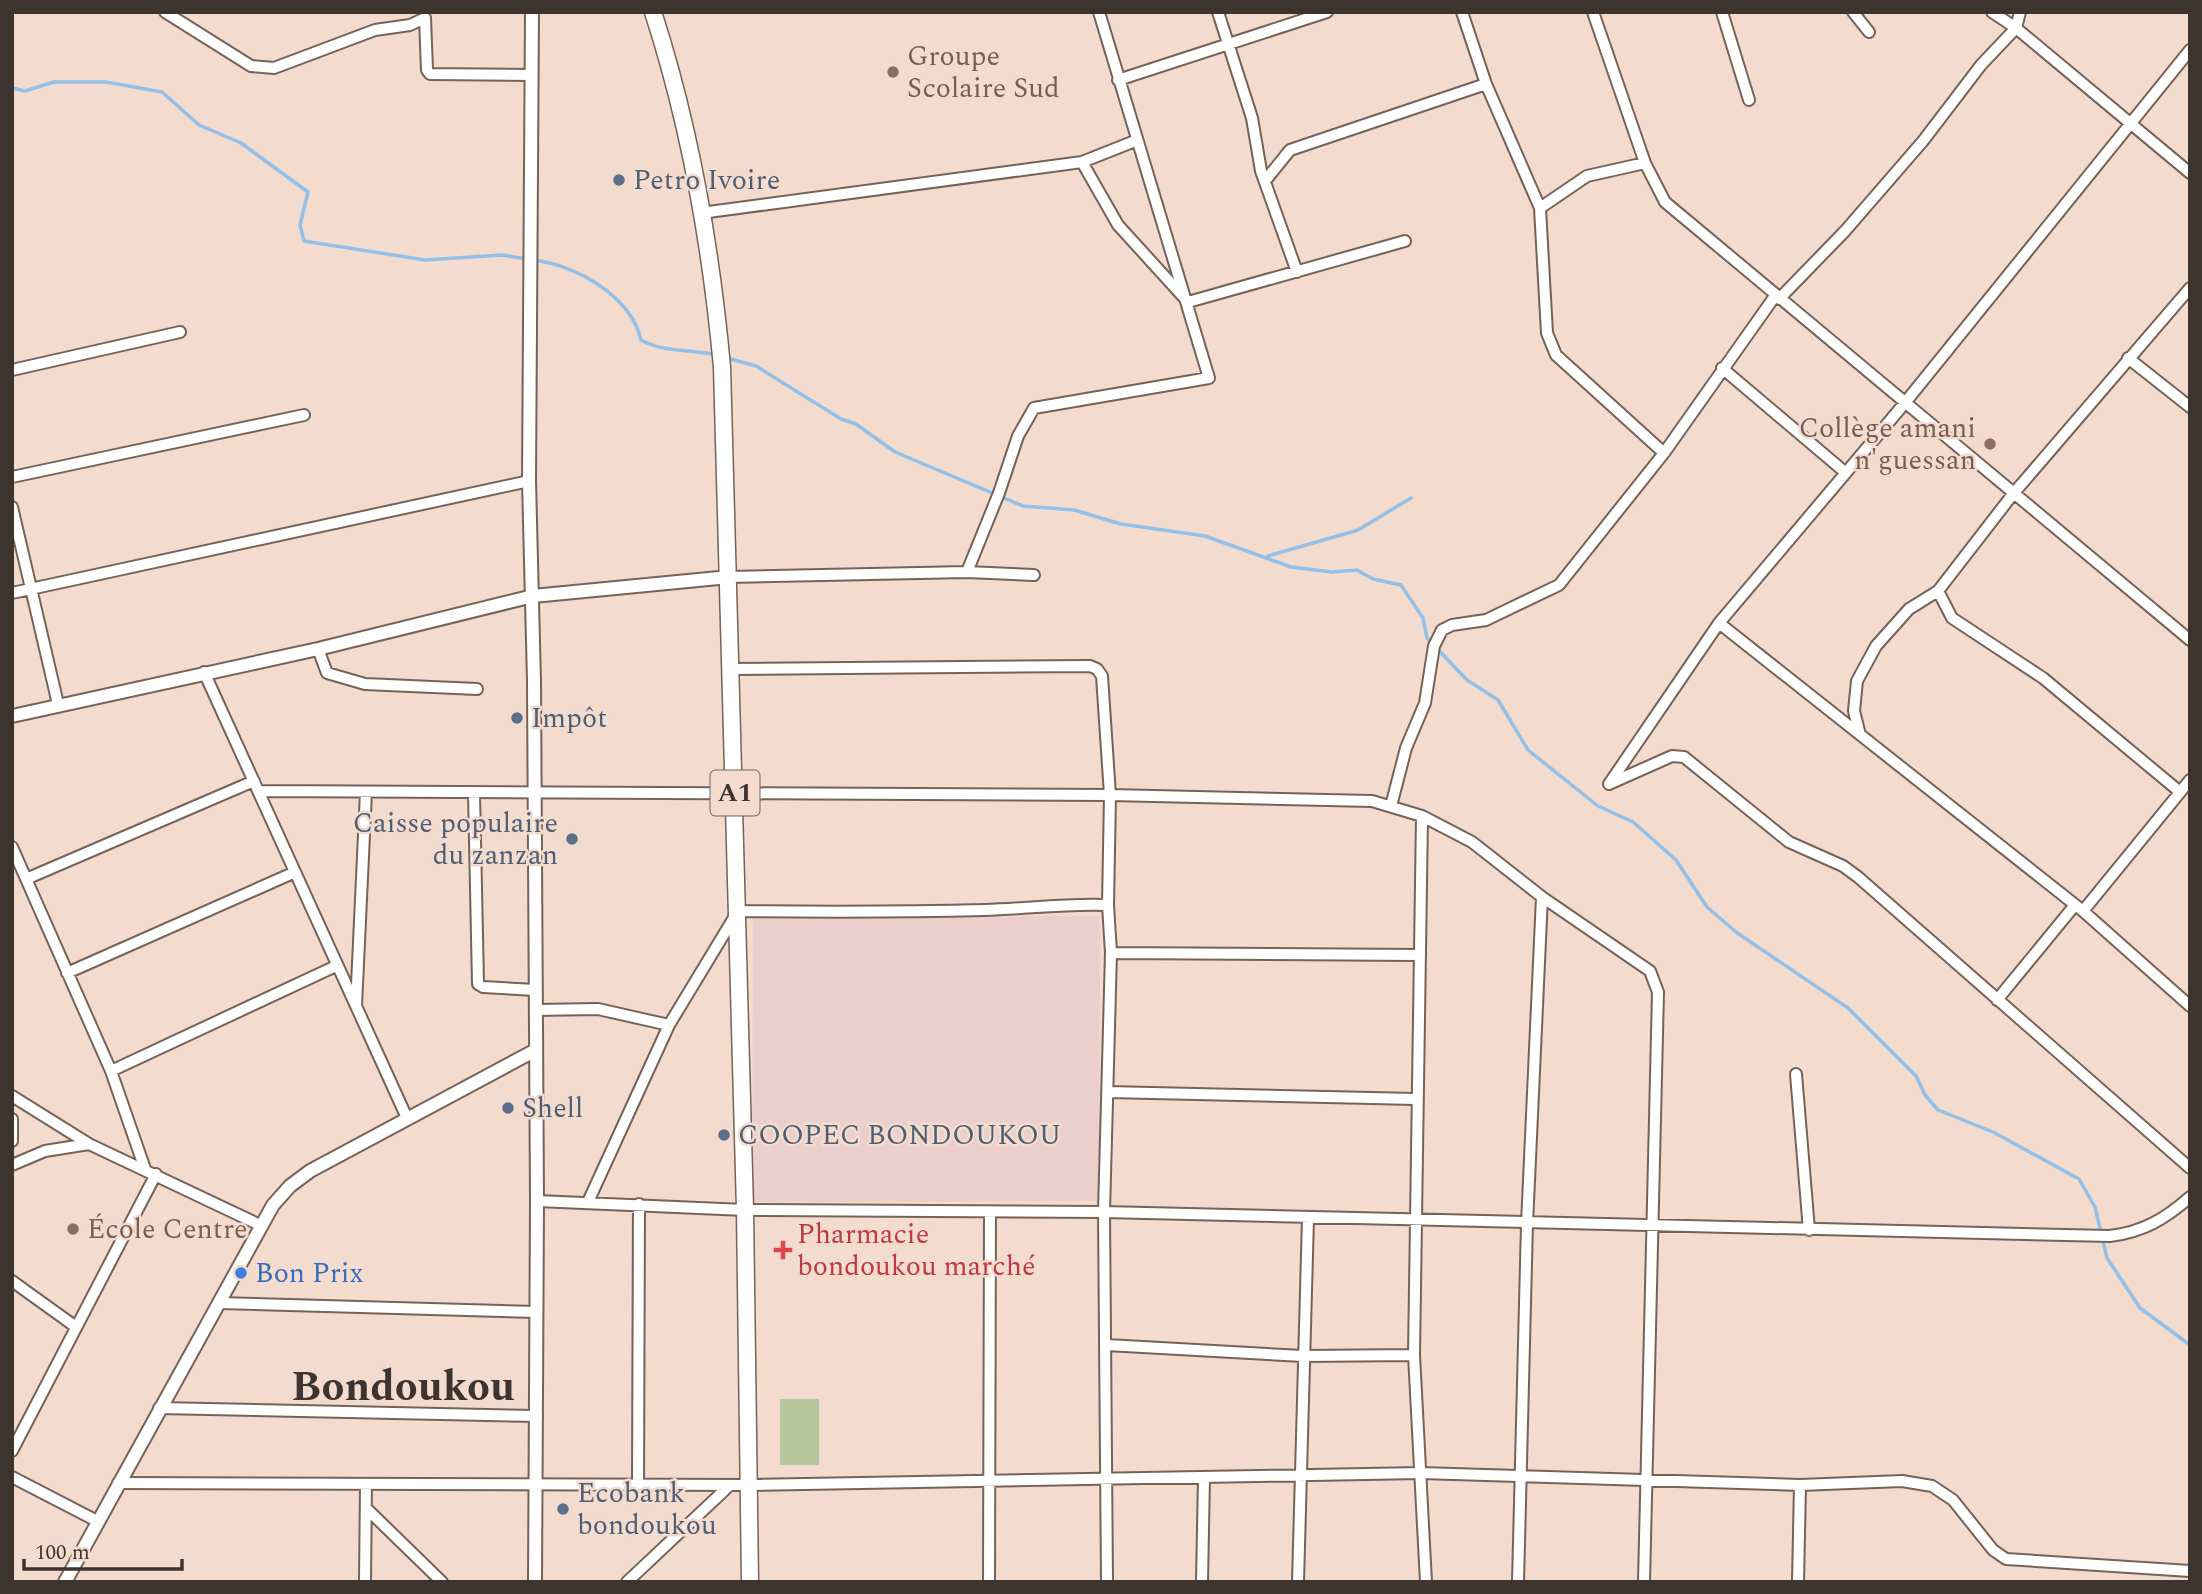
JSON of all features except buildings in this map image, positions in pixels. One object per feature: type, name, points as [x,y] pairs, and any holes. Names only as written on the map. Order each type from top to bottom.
[{"type":"main road","name":"A1","points":[[653,12],[676,93],[701,213],[722,367],[745,1210],[750,1582]]},
{"type":"street","points":[[165,12],[240,60],[262,69],[275,68],[375,30],[410,25],[426,15]]},
{"type":"street","points":[[532,12],[529,481],[533,596],[537,1201],[535,1582]]},
{"type":"street","points":[[967,572],[999,493],[1018,436],[1034,408],[1209,378],[1188,302],[1135,141],[1099,12]]},
{"type":"street","points":[[1218,12],[1252,118],[1265,181],[1297,272]]},
{"type":"street","points":[[1118,80],[1327,12]]},
{"type":"street","points":[[1462,12],[1486,84],[1540,208],[1547,333],[1556,355],[1664,453]]},
{"type":"street","points":[[1593,12],[1645,163],[1665,202],[2190,640]]},
{"type":"street","points":[[1722,12],[1749,100]]},
{"type":"street","points":[[1853,12],[1869,32]]},
{"type":"street","points":[[1992,12],[2016,28],[2190,173]]},
{"type":"street","points":[[1391,806],[1406,748],[1425,703],[1434,646],[1441,630],[1452,625],[1486,620],[1554,589],[1664,453],[1722,368],[1777,298],[1854,221],[1923,141],[1981,65],[2016,28],[2020,12]]},
{"type":"street","points":[[426,15],[427,70],[430,74],[531,75]]},
{"type":"street","points":[[2190,50],[1904,404],[1719,623],[1609,784],[1672,757],[1694,761],[1789,842],[1843,866],[2190,1168]]},
{"type":"street","points":[[1265,181],[1290,149],[1486,84]]},
{"type":"street","points":[[701,213],[1082,162],[1135,141]]},
{"type":"street","points":[[1082,162],[1118,225],[1188,302]]},
{"type":"street","points":[[1540,208],[1587,176],[1645,163]]},
{"type":"street","points":[[1188,302],[1405,241]]},
{"type":"street","points":[[1859,731],[1855,696],[1863,666],[1876,646],[1909,609],[1938,591],[2013,494],[2127,358],[2190,288]]},
{"type":"street","points":[[12,370],[180,332]]},
{"type":"street","points":[[2127,358],[2190,407]]},
{"type":"street","points":[[1722,368],[1846,473]]},
{"type":"street","points":[[12,477],[304,415]]},
{"type":"street","points":[[12,593],[529,481]]},
{"type":"street","points":[[12,507],[58,704]]},
{"type":"street","points":[[12,716],[318,649],[533,596],[729,577],[967,572],[1034,575]]},
{"type":"street","points":[[1938,591],[1952,618],[2043,678],[2180,792]]},
{"type":"street","points":[[1719,623],[1859,731],[2079,908],[2188,1001]]},
{"type":"street","points":[[318,649],[327,673],[365,684],[477,689]]},
{"type":"street","points":[[731,669],[1090,666],[1097,669],[1102,677],[1110,795],[1108,905],[1111,953],[1104,1212],[1107,1582]]},
{"type":"street","points":[[204,672],[293,873],[407,1118]]},
{"type":"street","points":[[1997,1000],[2190,780]]},
{"type":"street","points":[[26,879],[256,786],[366,792],[1110,795],[1372,801],[1422,816],[1472,842],[1542,897],[1650,971],[1657,982],[1655,1227],[1644,1582]]},
{"type":"street","points":[[356,1010],[366,792]]},
{"type":"street","points":[[474,793],[478,984],[483,987],[535,990]]},
{"type":"street","points":[[1422,816],[1413,1222],[1414,1355],[1426,1582]]},
{"type":"street","points":[[12,847],[111,1071],[151,1172],[12,1451]]},
{"type":"street","points":[[67,973],[293,873]]},
{"type":"street","points":[[1518,1582],[1527,1224],[1542,897]]},
{"type":"street","points":[[588,1202],[669,1024],[738,911],[867,913],[996,909],[1074,903],[1108,905]]},
{"type":"street","points":[[1111,953],[1419,955]]},
{"type":"street","points":[[111,1071],[336,965]]},
{"type":"street","points":[[535,1010],[598,1009],[669,1024]]},
{"type":"street","points":[[65,1582],[260,1225],[290,1186],[407,1118],[534,1051]]},
{"type":"street","points":[[1796,1074],[1810,1230]]},
{"type":"street","points":[[1108,1092],[1416,1099]]},
{"type":"street","points":[[12,1096],[89,1144],[260,1225]]},
{"type":"street","points":[[12,1119],[12,1141]]},
{"type":"street","points":[[12,1165],[45,1151],[89,1144]]},
{"type":"street","points":[[537,1201],[745,1210],[1104,1212],[1413,1222],[2110,1236],[2134,1233],[2154,1224],[2190,1197]]},
{"type":"street","points":[[638,1484],[639,1204]]},
{"type":"street","points":[[989,1582],[990,1212]]},
{"type":"street","points":[[1298,1582],[1308,1218]]},
{"type":"street","points":[[14,1286],[76,1326]]},
{"type":"street","points":[[218,1303],[536,1312]]},
{"type":"street","points":[[1107,1345],[1303,1356],[1414,1355]]},
{"type":"street","points":[[159,1408],[537,1416]]},
{"type":"street","points":[[118,1483],[750,1485],[1421,1473],[1800,1485],[1902,1481],[1932,1486],[1953,1500],[1993,1550],[2006,1559],[2190,1571]]},
{"type":"street","points":[[1202,1582],[1204,1477]]},
{"type":"street","points":[[12,1478],[97,1521]]},
{"type":"street","points":[[365,1582],[366,1484]]},
{"type":"street","points":[[627,1582],[730,1485]]},
{"type":"street","points":[[1798,1582],[1800,1485]]},
{"type":"street","points":[[366,1508],[442,1582]]},
{"type":"shaded area","points":[[1100,916],[1099,1201],[752,1202],[753,917]]},
{"type":"green space","points":[[780,1399],[819,1399],[819,1465],[780,1465]]},
{"type":"waterway","points":[[12,88],[25,91],[54,82],[106,82],[162,92],[199,125],[241,143],[308,192],[300,225],[304,241],[425,260],[502,255],[527,259]]},
{"type":"waterway","points":[[534,260],[567,269],[600,286],[626,310],[641,340],[668,349],[716,355]]},
{"type":"waterway","points":[[727,358],[756,366],[841,419],[856,424],[895,452],[1023,506],[1074,510],[1121,524],[1205,536],[1291,567],[1332,572],[1357,570],[1373,579],[1401,585],[1423,618],[1427,638],[1467,680],[1498,700],[1528,750],[1598,806],[1633,822],[1676,860],[1707,907],[1736,932],[1848,1008],[1916,1076],[1925,1095],[1938,1110],[1993,1132],[2079,1179],[2095,1207],[2107,1258],[2140,1308],[2190,1345]]},
{"type":"waterway","points":[[1268,556],[1358,530],[1411,498]]},
{"type":"place","name":"Groupe Scolaire Sud","points":[[893,72]]},
{"type":"place","name":"Petro Ivoire","points":[[619,180]]},
{"type":"place","name":"Collège amani n'guessan","points":[[1990,444]]},
{"type":"place","name":"Impôt","points":[[517,718]]},
{"type":"place","name":"Caisse populaire du zanzan","points":[[572,839]]},
{"type":"place","name":"Shell","points":[[508,1108]]},
{"type":"place","name":"COOPEC BONDOUKOU","points":[[724,1135]]},
{"type":"place","name":"École Centre","points":[[73,1229]]},
{"type":"place","name":"Pharmacie bondoukou marché","points":[[783,1250]]},
{"type":"place","name":"Bon Prix","points":[[241,1273]]},
{"type":"place","name":"Ecobank bondoukou","points":[[563,1509]]},
{"type":"district","name":"Bondoukou","points":[[403,1387]]}]
